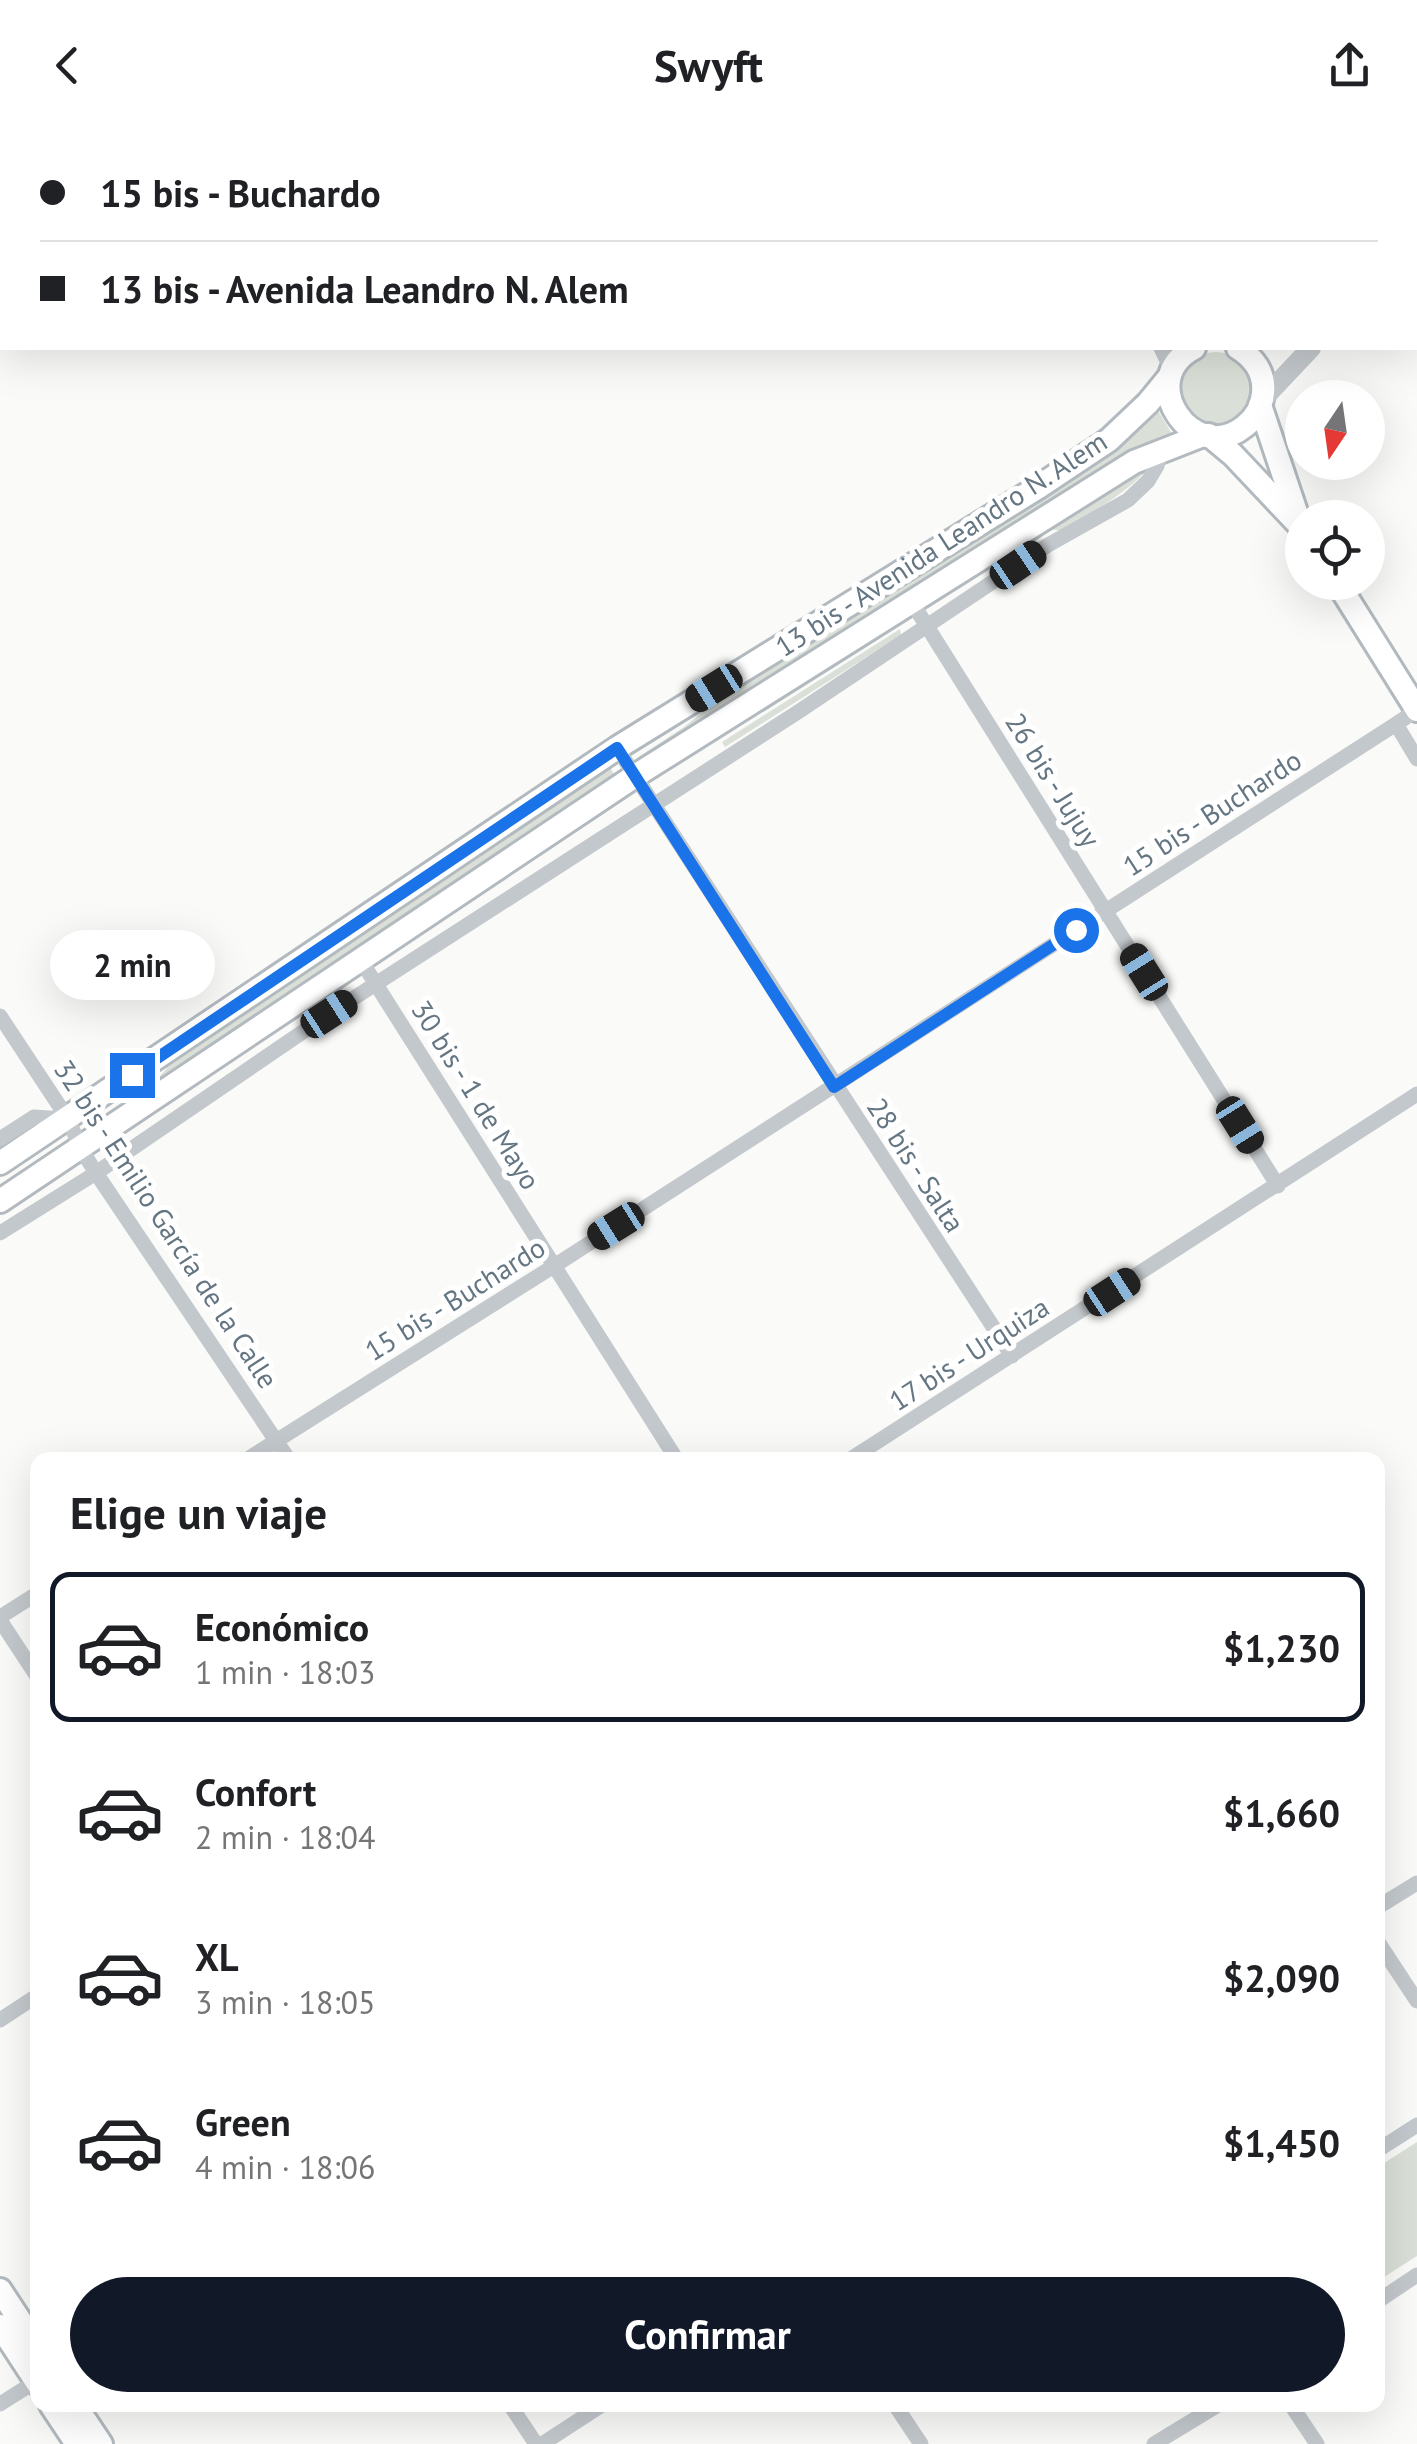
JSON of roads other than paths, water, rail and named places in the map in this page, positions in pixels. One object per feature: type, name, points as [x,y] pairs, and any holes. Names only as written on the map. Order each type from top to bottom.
[{"type":"main road","name":"13 bis - Avenida Leandro N. Alem","points":[[0,1163],[617,748],[1095,450],[1148,403],[1190,350]]},
{"type":"main road","points":[[1241,350],[1253,359],[1260,372],[1261,402],[1293,500]]},
{"type":"main road","points":[[1171,374],[1168,391],[1178,419],[1233,455],[1285,509]]},
{"type":"main road","name":"13 bis - Avenida Leandro N. Alem","points":[[0,1201],[636,776],[1134,462],[1206,435],[1222,436],[1240,430],[1255,417],[1261,402]]},
{"type":"main road","points":[[1348,600],[1417,710]]},
{"type":"main road","points":[[0,2290],[30,2336]]},
{"type":"main road","points":[[0,2326],[30,2371]]},
{"type":"main road","points":[[55,2412],[76,2444]]},
{"type":"main road","points":[[80,2412],[101,2444]]},
{"type":"street","points":[[1162,350],[1171,374]]},
{"type":"street","points":[[1261,402],[1309,350]]},
{"type":"street","points":[[0,1233],[1048,545],[1128,500],[1148,482],[1158,466],[1161,449]]},
{"type":"street","name":"26 bis - Jujuy","points":[[913,604],[1278,1186]]},
{"type":"street","name":"15 bis - Buchardo","points":[[258,1452],[834,1087],[1417,710]]},
{"type":"street","points":[[1396,724],[1417,758]]},
{"type":"street","name":"28 bis - Salta","points":[[617,748],[1012,1356]]},
{"type":"street","name":"30 bis - 1 de Mayo","points":[[360,960],[672,1452]]},
{"type":"street","name":"32 bis - Emilio García de la Calle","points":[[0,1016],[68,1119],[81,1149],[284,1452]]},
{"type":"street","name":"17 bis - Urquiza","points":[[862,1452],[1417,1094]]},
{"type":"street","points":[[0,1139],[34,1117],[68,1119]]},
{"type":"street","points":[[30,1599],[0,1619],[30,1666]]},
{"type":"street","points":[[1385,1904],[1417,1883]]},
{"type":"street","points":[[1385,1953],[1417,2001]]},
{"type":"street","points":[[0,2020],[30,2000]]},
{"type":"street","points":[[1385,2146],[1417,2125]]},
{"type":"street","points":[[1385,2296],[1417,2274]]},
{"type":"street","points":[[0,2404],[30,2386]]},
{"type":"street","points":[[515,2412],[539,2444],[591,2412]]},
{"type":"street","points":[[899,2412],[920,2444]]},
{"type":"street","points":[[1154,2444],[1207,2412]]},
{"type":"street","points":[[1296,2412],[1317,2444]]}]
